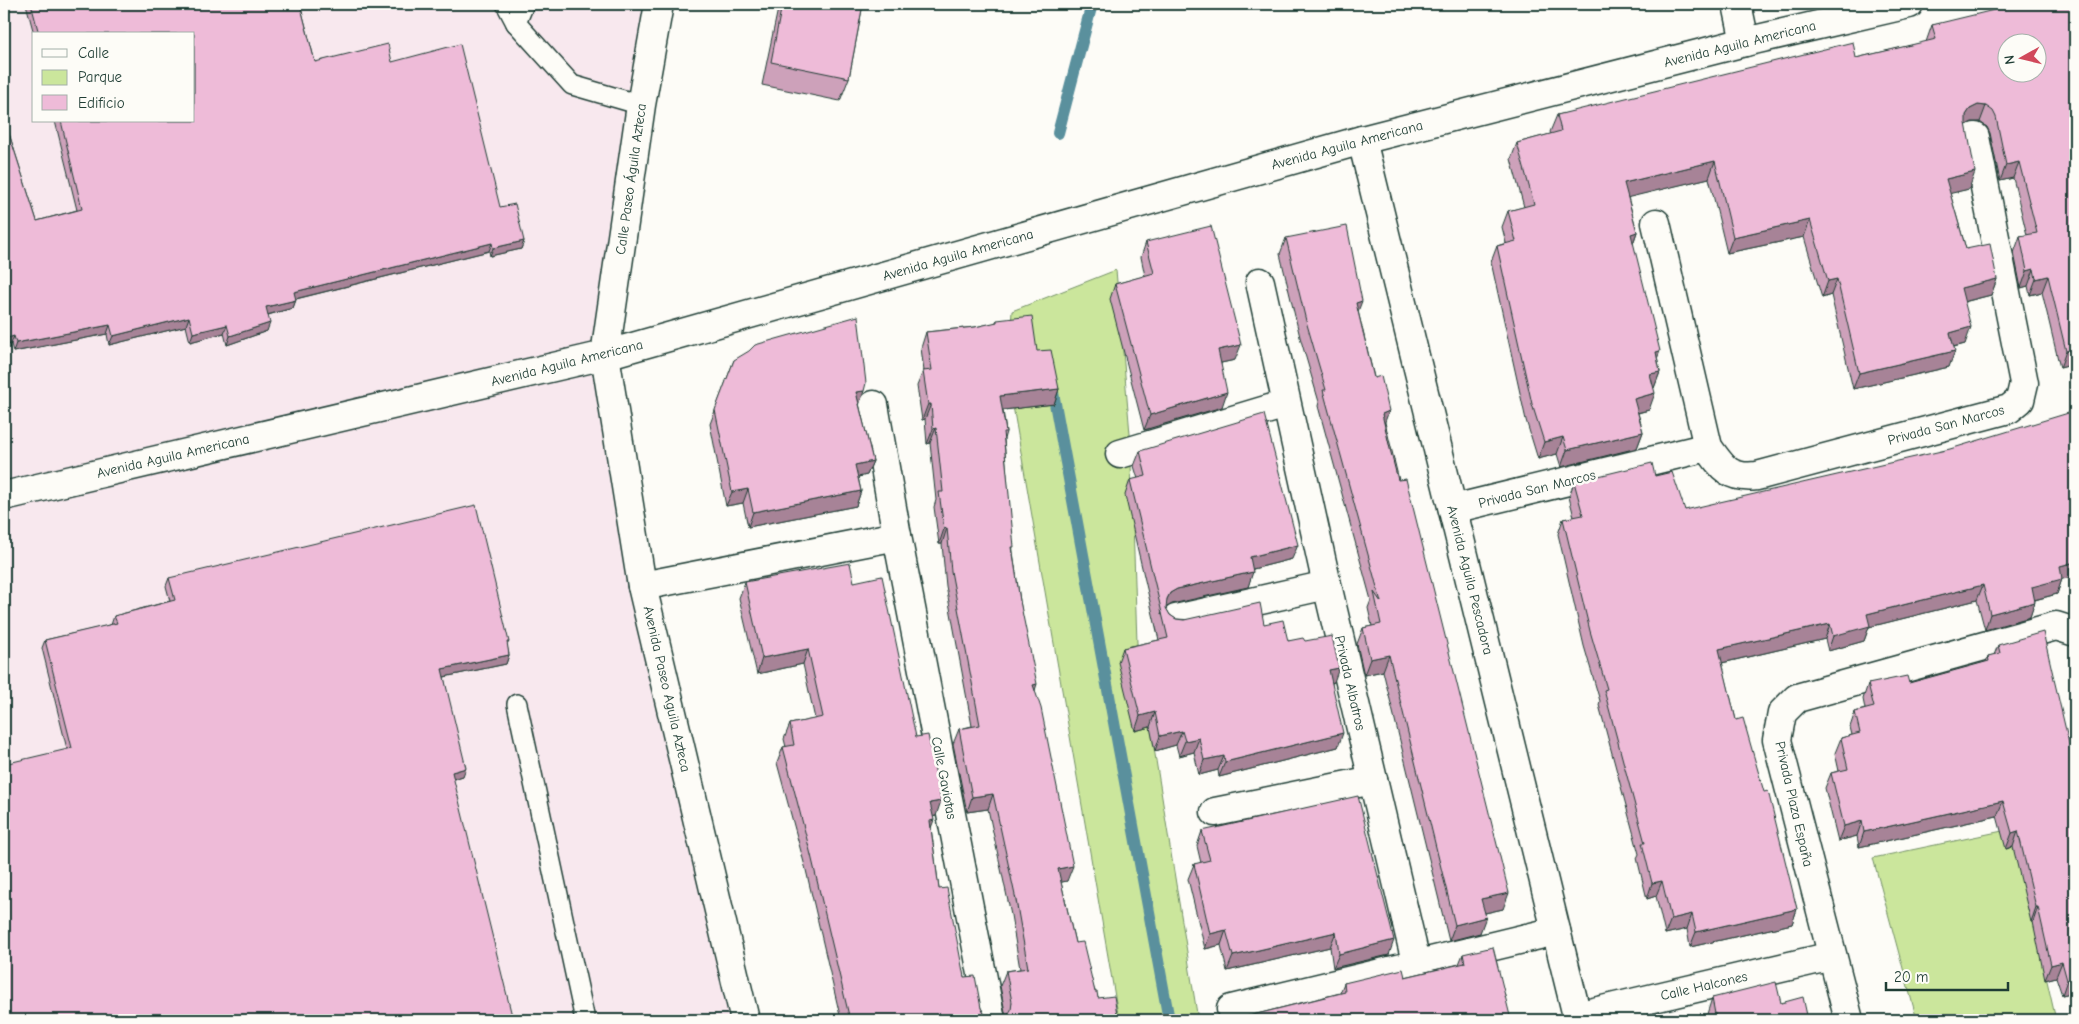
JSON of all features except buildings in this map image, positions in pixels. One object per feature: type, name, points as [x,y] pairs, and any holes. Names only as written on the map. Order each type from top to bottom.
[{"type":"street","name":"Calle Paseo Águila Azteca","points":[[605,355],[641,106],[659,4]]},
{"type":"street","points":[[1737,4],[1745,42]]},
{"type":"street","name":"Avenida Aguila Americana","points":[[4,496],[605,355],[1362,140],[1896,5]]},
{"type":"street","name":"Privada San Marcos","points":[[1656,223],[1708,447],[1721,466],[1741,478],[1757,476],[2009,409],[2020,400],[2024,383],[1975,137]]},
{"type":"street","name":"Avenida Aguila Pescadora","points":[[1362,140],[1577,1018]]},
{"type":"street","name":"Privada Albatros","points":[[1260,282],[1327,585],[1417,966]]},
{"type":"street","name":"Avenida Paseo Aguila Azteca","points":[[605,355],[642,586],[745,1020]]},
{"type":"street","points":[[1120,454],[1286,404]]},
{"type":"street","name":"Calle Gaviotas","points":[[874,405],[896,536],[991,1020]]},
{"type":"street","name":"Privada San Marcos","points":[[1453,510],[1708,447]]},
{"type":"street","points":[[642,586],[896,536]]},
{"type":"street","points":[[1176,619],[1327,585]]},
{"type":"street","name":"Privada Plaza España","points":[[1849,1020],[1777,740],[1782,713],[1797,698],[1845,684],[2056,626],[2075,632]]},
{"type":"street","points":[[1215,812],[1373,780]]},
{"type":"street","points":[[1231,1009],[1417,966],[1556,930]]},
{"type":"street","name":"Calle Halcones","points":[[1577,1018],[1832,956]]},
{"type":"lane","points":[[506,4],[516,23],[572,85],[641,106]]},
{"type":"lane","points":[[516,23],[524,4]]},
{"type":"lane","points":[[517,704],[585,1020]]},
{"type":"shaded area","points":[[4,4],[658,4],[600,351],[743,1020],[4,1020]]},
{"type":"green space","points":[[1116,270],[1130,434],[1137,643],[1198,1020],[1119,1020],[1008,377],[1012,311]]},
{"type":"green space","points":[[2012,829],[2056,1020],[1917,1020],[1873,858]]},
{"type":"waterway","points":[[1058,133],[1092,4]]},
{"type":"waterway","points":[[1052,387],[1169,1020]]}]
